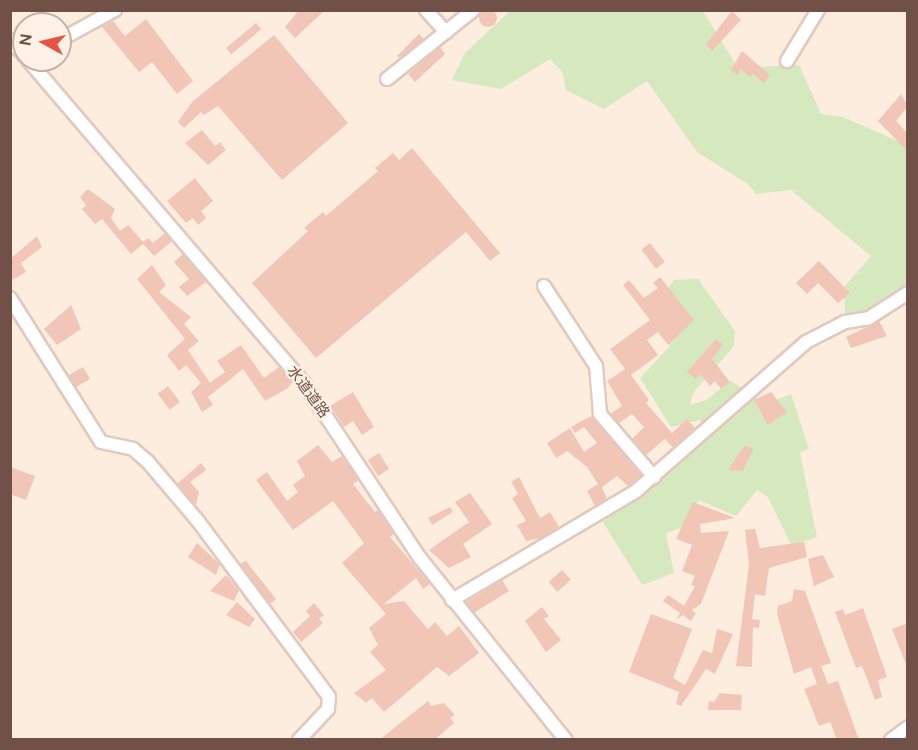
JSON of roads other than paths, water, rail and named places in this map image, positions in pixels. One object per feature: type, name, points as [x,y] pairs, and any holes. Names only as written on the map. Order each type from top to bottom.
[{"type":"street","points":[[72,33],[115,10]]},
{"type":"street","points":[[426,10],[446,32]]},
{"type":"street","points":[[387,79],[473,10]]},
{"type":"street","points":[[787,61],[818,10]]},
{"type":"street","name":"水道道路","points":[[38,72],[304,383],[452,600],[566,740]]},
{"type":"street","points":[[544,286],[596,366],[600,414],[654,477]]},
{"type":"street","points":[[452,600],[557,541],[654,477],[806,342],[845,322],[869,318],[908,293]]},
{"type":"street","points":[[10,298],[101,442],[133,448],[148,462],[198,521],[329,697],[328,709],[299,740]]},
{"type":"street","points":[[891,740],[908,727]]}]
